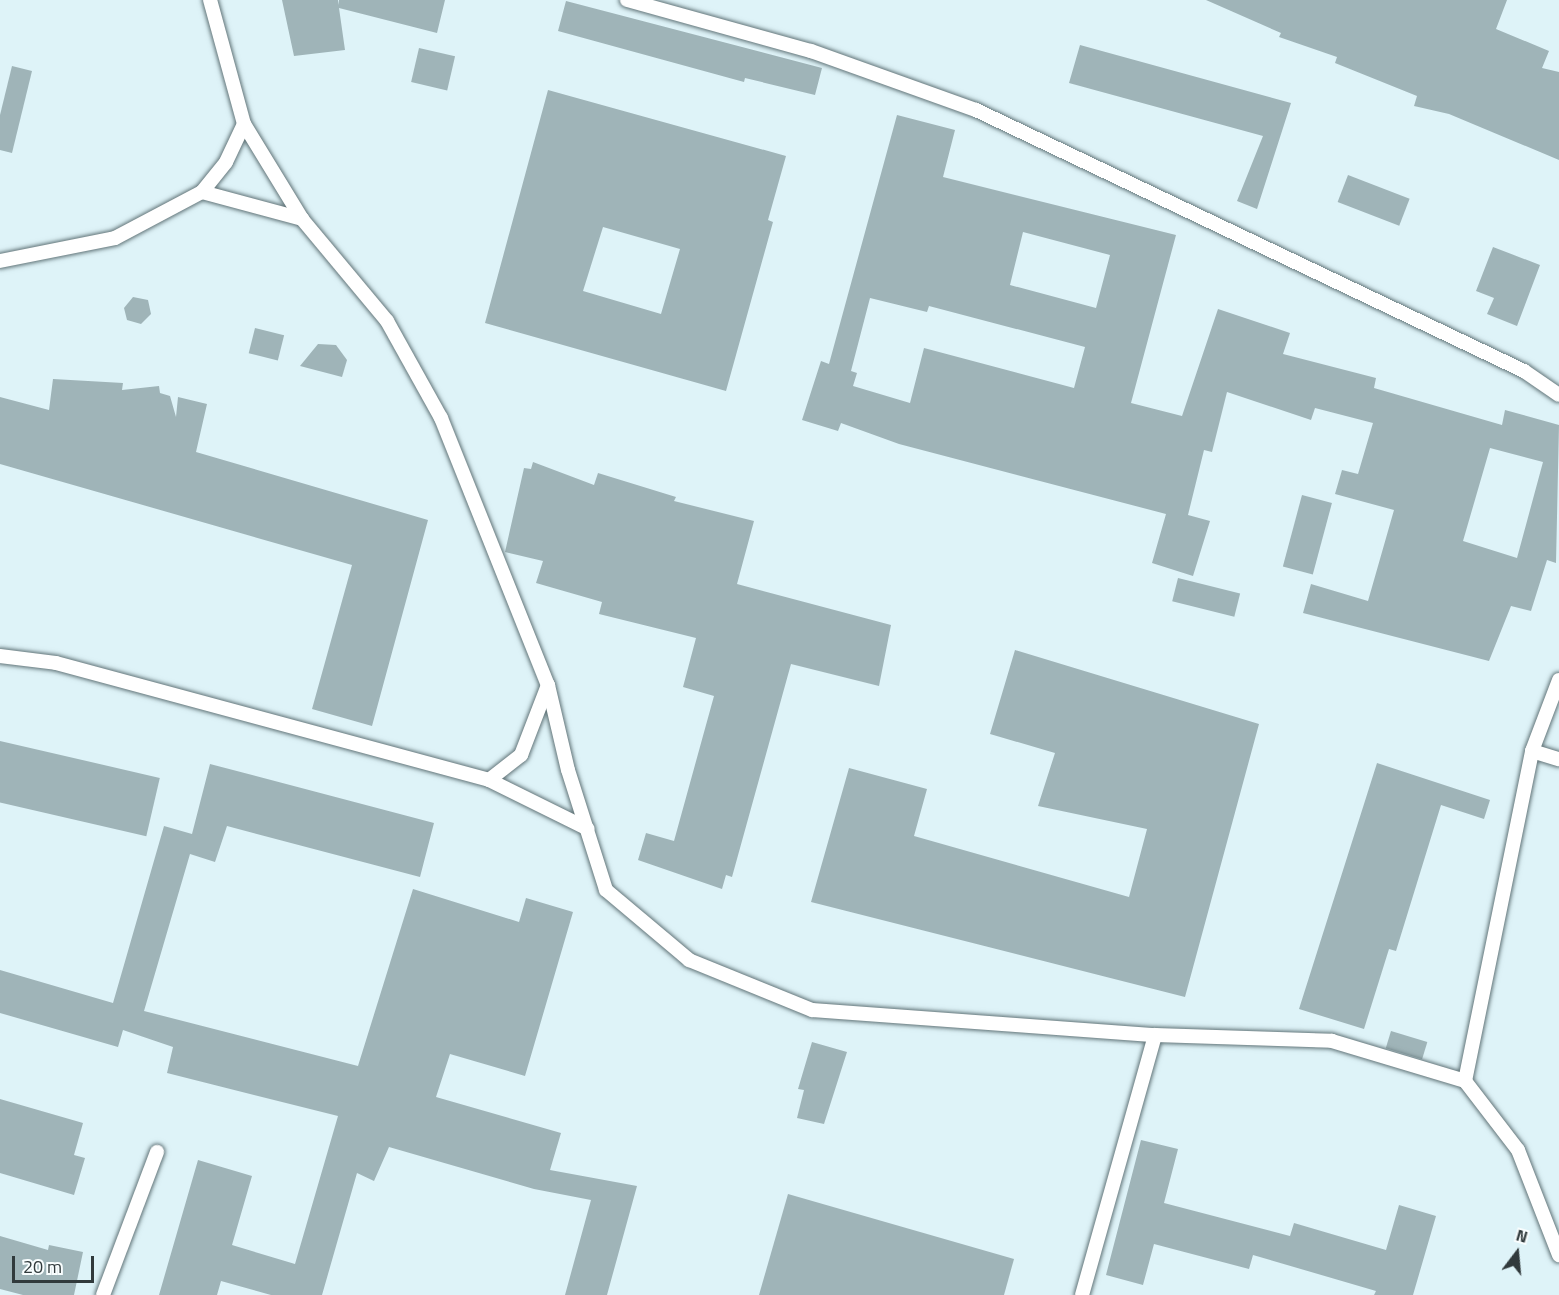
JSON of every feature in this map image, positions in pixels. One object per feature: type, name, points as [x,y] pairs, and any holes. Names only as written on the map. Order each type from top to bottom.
[{"type":"lane","points":[[210,0],[244,124],[302,219],[387,321],[441,418],[548,685],[606,890],[689,960],[812,1010],[1155,1035],[1332,1041],[1465,1082],[1518,1150],[1559,1255]]},
{"type":"lane","points":[[627,0],[811,51],[976,110],[1524,371],[1559,395]]},
{"type":"lane","points":[[0,261],[115,238],[202,192],[226,162],[244,124]]},
{"type":"lane","points":[[202,192],[302,219]]},
{"type":"lane","points":[[0,656],[56,663],[489,780],[588,829]]},
{"type":"lane","points":[[1465,1082],[1532,751],[1559,680]]},
{"type":"lane","points":[[489,780],[520,755],[548,685]]},
{"type":"lane","points":[[1532,751],[1559,759]]},
{"type":"lane","points":[[1082,1295],[1155,1035]]},
{"type":"lane","points":[[103,1295],[157,1152]]},
{"type":"building","points":[[282,0],[338,0],[339,5],[339,0],[445,0],[437,33],[339,8],[345,50],[294,56]]},
{"type":"building","points":[[1206,0],[1507,0],[1496,29],[1549,51],[1542,68],[1559,72],[1559,160],[1449,114],[1414,106],[1417,96],[1335,63],[1337,57],[1279,37],[1281,33]]},
{"type":"building","points":[[566,1],[822,68],[815,95],[745,78],[744,82],[558,31]]},
{"type":"building","points":[[1080,45],[1291,103],[1257,209],[1237,201],[1263,136],[1069,83]]},
{"type":"building","points":[[419,48],[455,56],[447,90],[411,82]]},
{"type":"building","points":[[12,66],[32,71],[12,153],[0,150],[0,115]]},
{"type":"building","points":[[548,90],[786,156],[768,220],[773,222],[726,391],[485,323]],"holes":[[[603,227],[680,249],[661,314],[583,291]]]},
{"type":"building","points":[[897,115],[955,130],[943,177],[1176,235],[1131,403],[1182,416],[1218,309],[1290,333],[1283,354],[1376,378],[1374,388],[1502,425],[1505,410],[1559,425],[1556,563],[1547,560],[1531,611],[1511,606],[1489,661],[1303,613],[1311,584],[1368,601],[1394,510],[1335,494],[1342,470],[1358,474],[1373,423],[1315,408],[1311,420],[1227,392],[1212,452],[1204,450],[1188,515],[1210,521],[1193,576],[1152,563],[1166,514],[899,444],[841,423],[838,431],[802,420],[821,361],[829,364]],"holes":[[[1023,232],[1110,255],[1096,308],[1010,285]],[[870,298],[927,312],[929,306],[1085,347],[1074,388],[924,348],[910,403],[853,386],[857,373],[851,371]],[[1490,448],[1543,462],[1517,558],[1463,541]]]},
{"type":"building","points":[[1348,175],[1410,199],[1399,226],[1338,202]]},
{"type":"building","points":[[1493,247],[1540,265],[1517,326],[1487,314],[1494,298],[1476,291]]},
{"type":"building","points":[[133,297],[148,300],[151,314],[141,324],[127,320],[124,308]]},
{"type":"building","points":[[255,328],[284,335],[278,360],[249,353]]},
{"type":"building","points":[[318,344],[336,345],[347,360],[342,377],[300,366]]},
{"type":"building","points":[[53,379],[123,383],[122,390],[159,386],[160,393],[170,396],[176,417],[178,397],[207,404],[196,452],[428,520],[372,726],[312,709],[352,565],[0,464],[0,397],[49,410]]},
{"type":"building","points":[[533,462],[594,485],[598,473],[676,497],[674,501],[754,521],[737,584],[891,625],[879,686],[791,664],[732,877],[726,875],[722,889],[638,860],[646,833],[674,841],[714,696],[683,687],[696,638],[599,614],[602,602],[536,583],[543,561],[505,552],[524,468],[531,469]]},
{"type":"building","points":[[1302,495],[1332,503],[1313,575],[1283,566]]},
{"type":"building","points":[[1178,578],[1240,593],[1234,617],[1172,601]]},
{"type":"building","points":[[1015,650],[1259,724],[1185,997],[811,902],[849,768],[927,789],[914,836],[1129,897],[1147,829],[1038,806],[1055,753],[990,734]]},
{"type":"building","points":[[0,741],[160,778],[146,836],[0,803]]},
{"type":"building","points":[[1377,763],[1490,800],[1484,819],[1441,805],[1396,951],[1389,949],[1364,1029],[1299,1009]]},
{"type":"building","points":[[210,764],[434,823],[420,877],[227,826],[215,862],[190,854],[144,1011],[358,1066],[413,889],[519,922],[526,898],[573,912],[525,1076],[450,1054],[436,1097],[561,1133],[550,1170],[637,1186],[607,1295],[565,1295],[591,1200],[534,1189],[389,1147],[374,1181],[357,1173],[322,1295],[271,1295],[221,1281],[217,1295],[159,1295],[198,1160],[252,1176],[232,1245],[295,1264],[338,1116],[167,1073],[173,1047],[123,1030],[118,1047],[0,1013],[0,970],[113,1003],[164,826],[192,834]]},
{"type":"building","points":[[1391,1031],[1427,1042],[1422,1059],[1386,1048]]},
{"type":"building","points":[[812,1042],[847,1052],[824,1124],[797,1118],[804,1090],[798,1089]]},
{"type":"building","points":[[0,1099],[83,1123],[74,1155],[85,1158],[74,1195],[0,1173]]},
{"type":"building","points":[[1141,1140],[1178,1149],[1164,1203],[1290,1236],[1294,1223],[1386,1250],[1399,1205],[1436,1216],[1413,1295],[1374,1295],[1376,1291],[1253,1255],[1249,1269],[1154,1244],[1143,1285],[1106,1275]]},
{"type":"building","points":[[788,1194],[1014,1259],[1004,1295],[759,1295]]},
{"type":"building","points":[[0,1236],[48,1250],[49,1245],[83,1252],[74,1295],[23,1295],[0,1289]]}]
